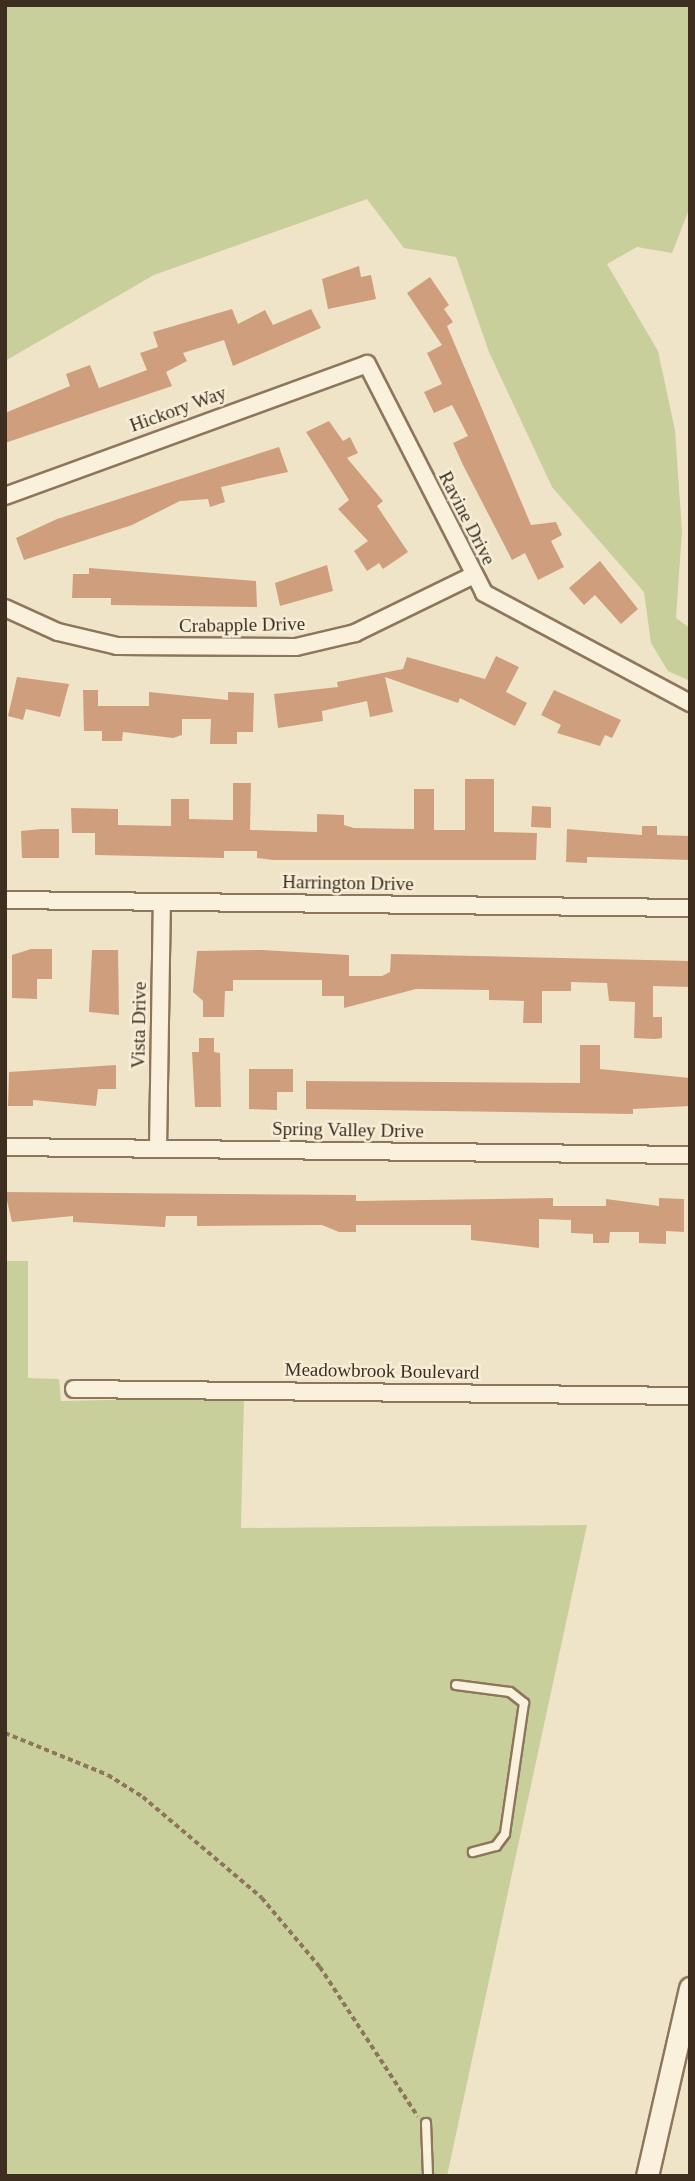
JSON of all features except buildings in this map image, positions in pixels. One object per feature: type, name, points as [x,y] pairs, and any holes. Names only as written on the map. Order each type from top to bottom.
[{"type":"main road","points":[[647,2176],[690,1988]]},
{"type":"street","name":"Hickory Way","points":[[5,496],[367,364]]},
{"type":"street","name":"Ravine Drive","points":[[367,364],[472,576],[499,604],[690,703]]},
{"type":"street","name":"Crabapple Drive","points":[[5,608],[58,632],[117,646],[296,648],[355,633],[472,576]]},
{"type":"street","name":"Harrington Drive","points":[[5,900],[690,908]]},
{"type":"street","name":"Vista Drive","points":[[159,1149],[162,902]]},
{"type":"street","name":"Spring Valley Drive","points":[[5,1147],[690,1155]]},
{"type":"street","name":"Meadowbrook Boulevard","points":[[74,1389],[690,1396]]},
{"type":"lane","points":[[456,1685],[510,1692],[524,1703],[505,1834],[496,1846],[473,1852]]},
{"type":"lane","points":[[426,2123],[428,2176]]},
{"type":"path","points":[[5,1733],[108,1775],[143,1797],[261,1898],[320,1967],[427,2134]]},
{"type":"green space","points":[[5,5],[690,5],[690,207],[672,253],[637,247],[607,264],[658,351],[675,430],[682,531],[676,618],[690,628],[690,681],[668,671],[651,643],[644,592],[552,487],[489,352],[456,257],[404,248],[367,199],[154,275],[5,361]]},
{"type":"green space","points":[[5,1261],[28,1261],[28,1378],[59,1379],[61,1401],[244,1397],[241,1528],[587,1525],[447,2176],[5,2176]]}]
